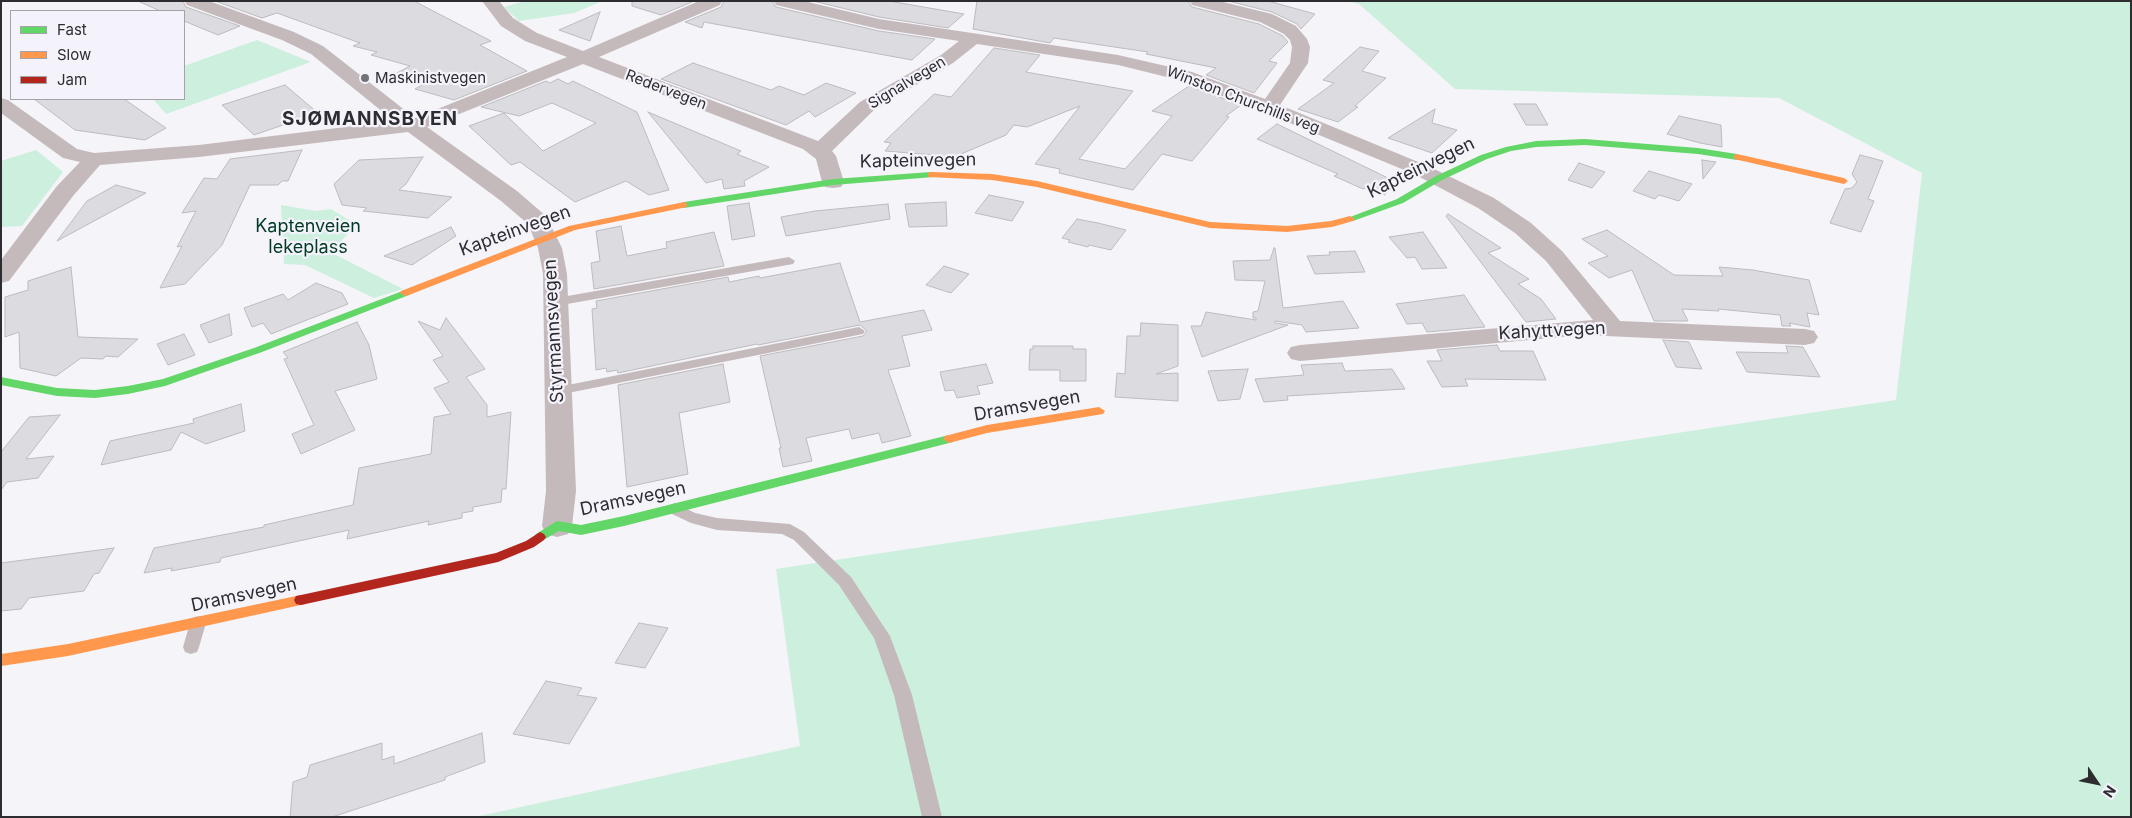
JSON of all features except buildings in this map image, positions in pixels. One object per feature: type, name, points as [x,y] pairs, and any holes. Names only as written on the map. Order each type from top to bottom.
[{"type":"street","name":"Styrmannsvegen","points":[[193,1],[279,32],[310,46],[509,196],[538,222],[546,237],[554,261],[561,491],[557,526]]},
{"type":"street","name":"Redervegen","points":[[490,1],[507,22],[531,37],[810,145],[820,151]]},
{"type":"street","points":[[1,104],[70,154],[94,159],[189,152],[414,126],[582,58],[714,1]]},
{"type":"street","name":"Winston Churchills veg","points":[[782,1],[879,24],[1073,52],[1165,70],[1208,84],[1439,178],[1492,207],[1541,243],[1567,271],[1612,327]]},
{"type":"street","points":[[1198,1],[1266,18],[1290,30],[1298,39],[1301,47],[1299,64],[1268,108]]},
{"type":"street","name":"Signalvegen","points":[[820,151],[867,106],[947,59],[974,38]]},
{"type":"street","name":"Kapteinvegen","points":[[1,381],[57,392],[95,394],[128,390],[165,382],[258,350],[572,228],[670,207],[833,182],[941,174],[992,177],[1037,184],[1155,214],[1210,225],[1287,229],[1332,224],[1366,215],[1400,201],[1439,178],[1484,157],[1509,149],[1536,144],[1585,142],[1729,155],[1844,181]]},
{"type":"street","points":[[820,151],[826,156],[830,165],[833,182]]},
{"type":"street","points":[[1,276],[64,191],[94,159]]},
{"type":"street","name":"Kahyttvegen","points":[[1300,353],[1584,327],[1804,336]]},
{"type":"street","name":"Dramsvegen","points":[[1,660],[68,650],[498,557],[530,544],[557,526],[581,530],[676,509],[987,429],[1100,411]]},
{"type":"lane","points":[[556,302],[789,260]]},
{"type":"lane","points":[[558,391],[859,331]]},
{"type":"lane","points":[[676,509],[691,517],[717,524],[785,528],[800,536],[845,581],[882,636],[903,695],[932,817]]},
{"type":"lane","points":[[191,647],[198,623]]},
{"type":"green space","points":[[525,1],[600,2],[574,13],[519,21],[504,7]]},
{"type":"green space","points":[[1347,1],[2131,1],[2131,817],[475,817],[800,746],[776,569],[1896,400],[1922,173],[1779,98],[1455,89],[1359,4]]},
{"type":"green space","points":[[257,40],[311,62],[166,114],[154,100],[185,100],[185,66]]},
{"type":"green space","points":[[36,150],[63,172],[22,226],[1,227],[1,161]]},
{"type":"green space","name":"Kaptenveien lekeplass","points":[[281,205],[316,211],[331,209],[357,225],[330,252],[403,289],[374,298],[305,265],[284,264]]},
{"type":"traffic: fast","points":[[1350,219],[1400,201],[1439,178],[1484,157],[1509,149],[1536,144],[1585,142],[1698,151],[1737,157]]},
{"type":"traffic: fast","points":[[684,205],[833,182],[931,175]]},
{"type":"traffic: fast","points":[[1,381],[57,392],[95,394],[128,390],[165,382],[258,350],[405,293]]},
{"type":"traffic: fast","points":[[540,537],[557,526],[581,530],[624,521],[949,439]]},
{"type":"traffic: slow","points":[[1737,157],[1844,181]]},
{"type":"traffic: slow","points":[[931,175],[992,177],[1037,184],[1210,225],[1287,229],[1332,224],[1350,219]]},
{"type":"traffic: slow","points":[[405,293],[572,228],[684,205]]},
{"type":"traffic: slow","points":[[949,439],[987,429],[1099,411]]},
{"type":"traffic: slow","points":[[1,660],[68,650],[301,600]]},
{"type":"traffic: jam","points":[[301,600],[498,557],[530,544],[540,537]]},
{"type":"place","name":"Maskinistvegen","points":[[365,78]]},
{"type":"district","name":"SJØMANNSBYEN","points":[[370,119]]}]
